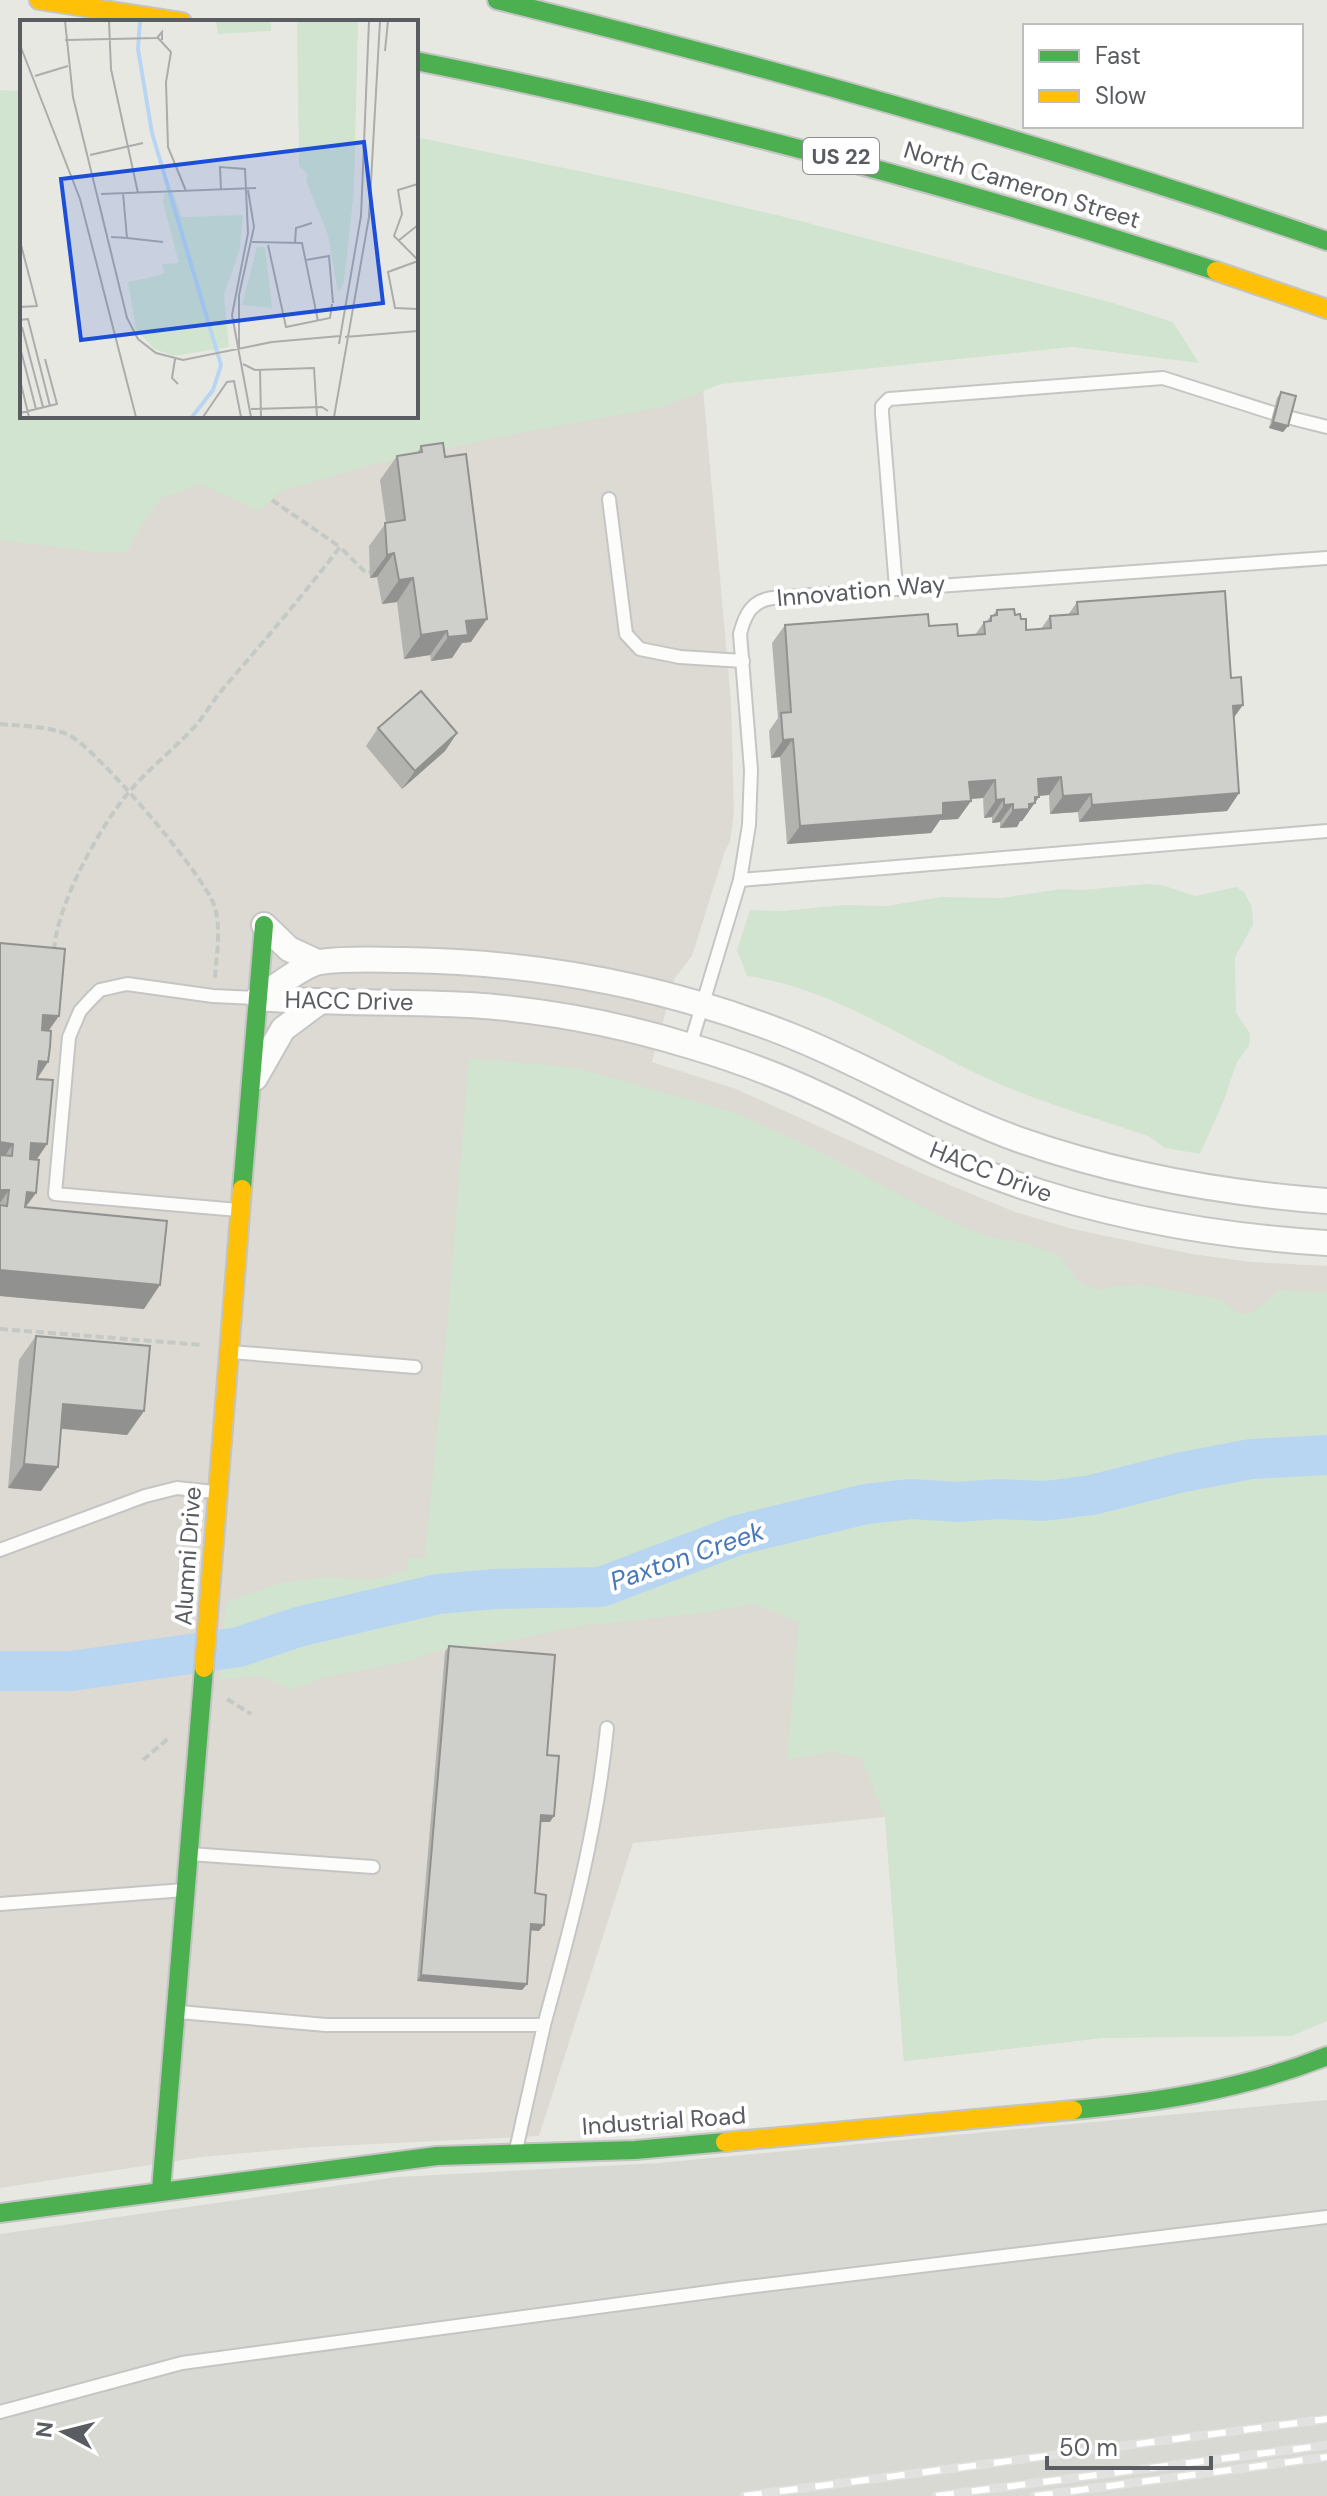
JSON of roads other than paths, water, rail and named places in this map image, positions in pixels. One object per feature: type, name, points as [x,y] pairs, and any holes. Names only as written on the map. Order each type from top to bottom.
[{"type":"main road","points":[[39,0],[169,20]]},
{"type":"main road","name":"North Cameron Street","points":[[497,0],[625,31],[999,132],[1126,171],[1327,241]]},
{"type":"main road","name":"North Cameron Street","points":[[418,61],[600,98],[830,153],[1046,215],[1327,309]]},
{"type":"main road","name":"Alumni Drive","points":[[161,2190],[264,925]]},
{"type":"main road","name":"Industrial Road","points":[[0,2213],[437,2156],[635,2150],[1141,2104],[1190,2098],[1239,2087],[1289,2072],[1327,2056]]},
{"type":"street","points":[[264,925],[289,949],[317,962]]},
{"type":"street","name":"HACC Drive","points":[[258,998],[317,962],[424,961],[529,968],[621,984],[702,1005],[796,1038],[969,1120],[1072,1157],[1119,1171],[1226,1192],[1327,1201]]},
{"type":"street","name":"HACC Drive","points":[[258,998],[318,1003],[423,1003],[524,1011],[625,1028],[690,1046],[780,1077],[952,1159],[1059,1198],[1109,1212],[1220,1234],[1327,1243]]},
{"type":"street","points":[[250,1087],[283,1029],[318,1003]]},
{"type":"lane","points":[[896,588],[882,406],[889,399],[1163,378],[1273,413]]},
{"type":"lane","points":[[1287,417],[1327,427]]},
{"type":"lane","points":[[609,499],[626,634],[640,649],[680,657],[743,661]]},
{"type":"lane","name":"Innovation Way","points":[[690,1046],[740,880],[749,825],[751,770],[740,642],[742,625],[751,607],[772,598],[1327,558]]},
{"type":"lane","points":[[740,880],[1327,831]]},
{"type":"lane","points":[[241,1210],[55,1194],[69,1037],[80,1011],[100,990],[127,984],[214,990],[258,998]]},
{"type":"lane","points":[[228,1351],[415,1367]]},
{"type":"lane","points":[[0,1550],[145,1496],[177,1488],[217,1493]]},
{"type":"lane","points":[[515,2153],[544,2025],[582,1884],[603,1769],[607,1728]]},
{"type":"lane","points":[[187,1854],[373,1867]]},
{"type":"lane","points":[[0,1904],[184,1890]]},
{"type":"lane","points":[[174,2011],[326,2025],[544,2025]]},
{"type":"lane","points":[[0,2412],[182,2363],[739,2288],[1327,2217]]},
{"type":"waterway","name":"Paxton Creek","points":[[0,1671],[71,1671],[239,1647],[298,1627],[438,1594],[495,1589],[601,1587],[738,1535],[866,1504],[911,1499],[1044,1501],[1092,1495],[1251,1459],[1327,1455]]},
{"type":"railway","points":[[744,2496],[1327,2419]]},
{"type":"railway","points":[[936,2496],[1327,2445]]},
{"type":"railway","points":[[1035,2496],[1327,2457]]}]
